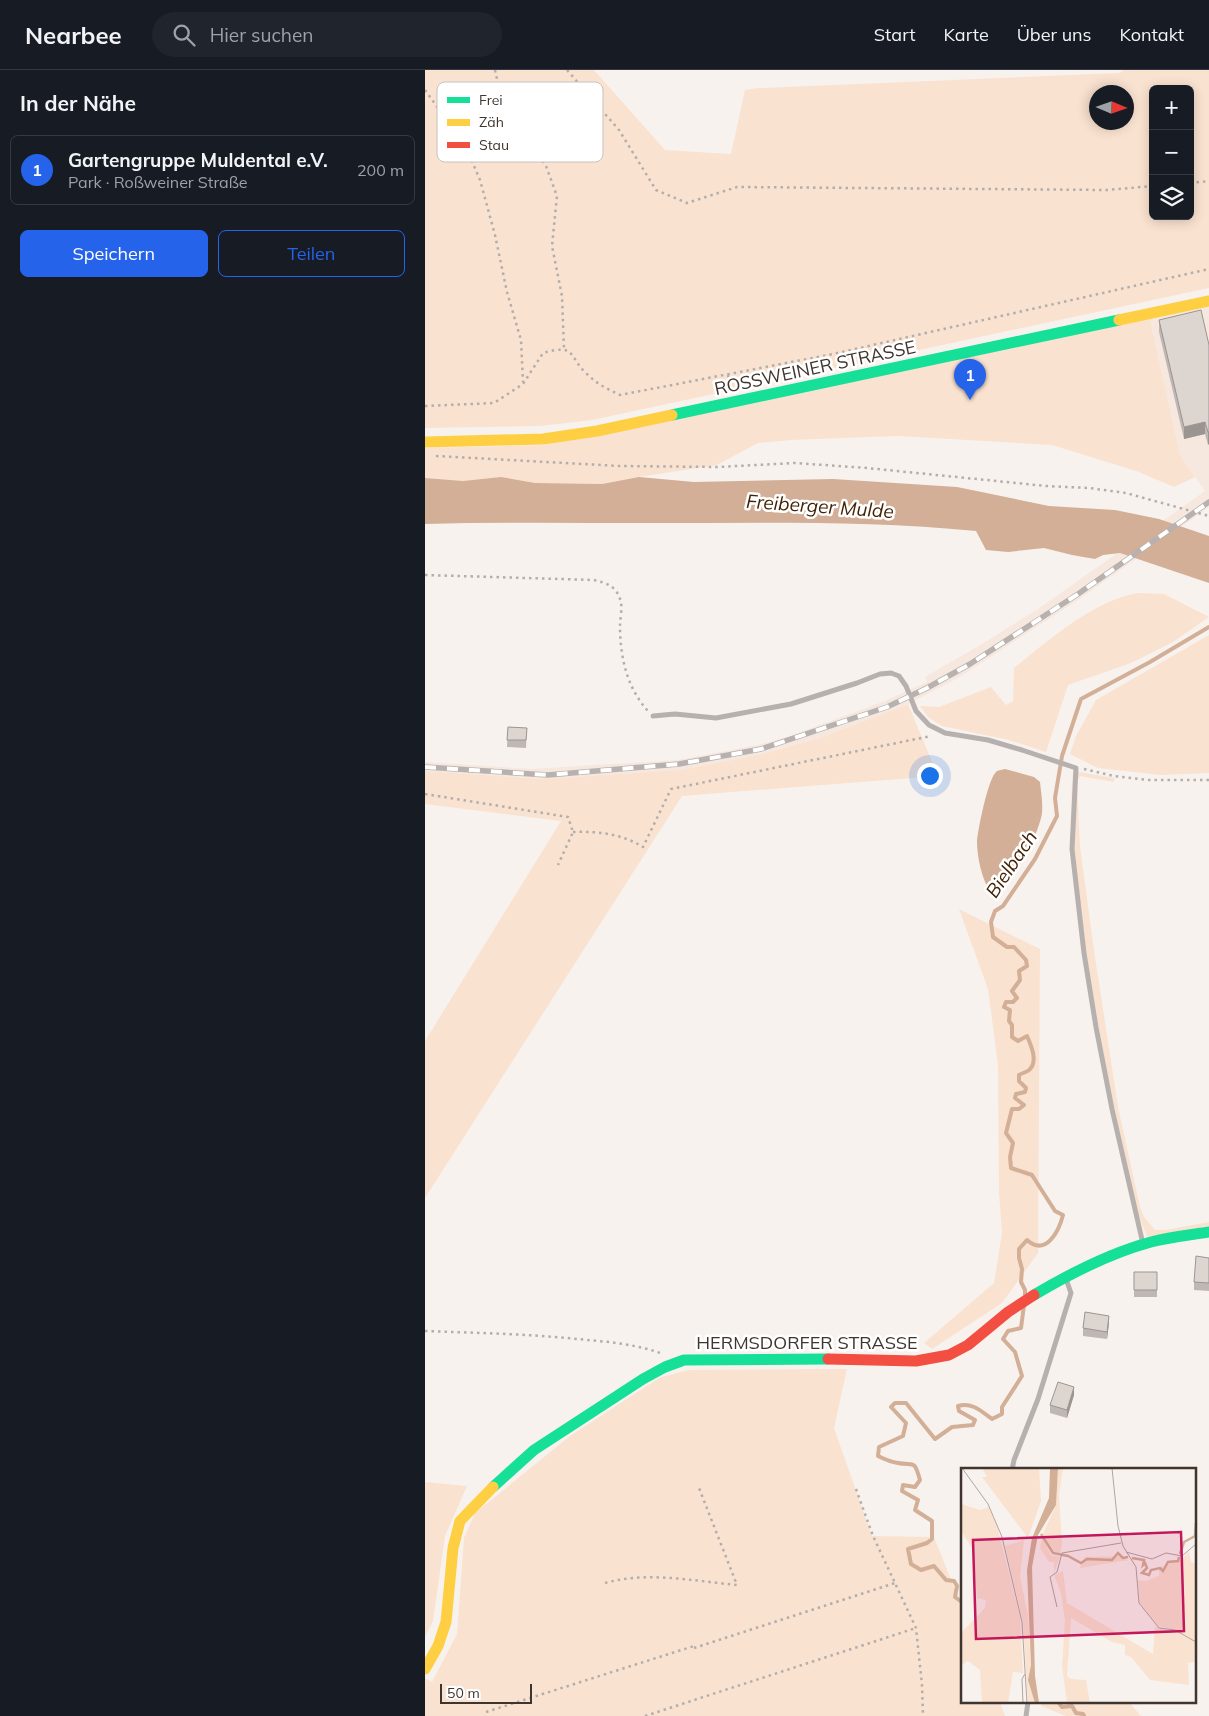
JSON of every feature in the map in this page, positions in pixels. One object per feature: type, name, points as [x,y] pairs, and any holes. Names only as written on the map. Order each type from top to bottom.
[{"type":"street","name":"ROSSWEINER STRASSE","points":[[425,442],[543,439],[597,431],[1209,301]]},
{"type":"street","name":"HERMSDORFER STRASSE","points":[[425,1669],[438,1646],[447,1622],[453,1548],[460,1521],[476,1503],[534,1450],[643,1379],[665,1367],[684,1360],[929,1360],[949,1355],[969,1345],[1013,1308],[1066,1278],[1117,1254],[1143,1245],[1209,1232]]},
{"type":"lane","points":[[653,716],[675,714],[716,718],[791,704],[880,674],[891,673],[899,676],[917,711],[929,725],[945,733],[988,740],[1076,768],[1073,786],[1072,849],[1084,953],[1095,1027],[1143,1245]]},
{"type":"lane","points":[[1012,1468],[1038,1399],[1071,1293],[1066,1278]]},
{"type":"path","points":[[567,70],[577,82]]},
{"type":"path","points":[[425,90],[437,107]]},
{"type":"path","points":[[603,112],[619,130],[656,190],[687,203],[737,188],[1107,190],[1149,186]]},
{"type":"path","points":[[472,162],[480,180],[495,235],[507,292],[521,340],[523,384]]},
{"type":"path","points":[[543,162],[557,196],[552,246],[562,296],[564,350]]},
{"type":"path","points":[[1194,183],[1209,181]]},
{"type":"path","points":[[425,406],[494,403],[523,384],[543,353],[556,349],[572,353],[584,372],[601,386],[620,395],[833,354],[1209,269]]},
{"type":"path","points":[[435,456],[620,466],[717,468],[795,463],[867,468],[1126,492],[1209,516]]},
{"type":"path","points":[[425,575],[594,580],[607,583],[615,589],[621,601],[620,642],[627,676],[638,700],[653,716]]},
{"type":"path","points":[[573,832],[608,834],[633,841],[643,848],[671,789],[945,733]]},
{"type":"path","points":[[1076,768],[1115,776],[1149,780],[1209,780]]},
{"type":"path","points":[[425,794],[568,817],[573,832],[558,865]]},
{"type":"path","points":[[425,1331],[553,1336],[611,1342],[639,1347],[662,1354],[677,1363]]},
{"type":"path","points":[[605,1583],[620,1578],[642,1576],[737,1585],[699,1488]]},
{"type":"path","points":[[856,1489],[873,1536],[916,1628],[923,1716]]},
{"type":"path","points":[[491,1716],[486,1712],[895,1584]]},
{"type":"path","points":[[645,1716],[916,1628]]},
{"type":"shaded area","points":[[425,70],[594,70],[665,150],[731,154],[745,90],[1119,73],[1124,70],[1209,70],[1209,288],[592,420],[540,426],[425,428]]},
{"type":"shaded area","points":[[1209,306],[1209,507],[1081,598],[958,678],[908,704],[823,737],[763,754],[680,770],[544,779],[425,771],[425,762],[532,769],[678,760],[758,745],[787,737],[885,701],[927,682],[925,677],[1038,609],[1205,491],[1180,455],[1150,319]]},
{"type":"shaded area","points":[[1150,319],[1180,455],[1195,477],[1174,487],[1139,472],[1052,445],[898,436],[758,443],[717,465],[602,484],[535,483],[501,477],[463,481],[425,478],[425,448],[544,445]]},
{"type":"shaded area","points":[[1138,593],[1164,594],[1209,617],[1173,642],[1131,663],[1068,685],[1046,752],[1009,740],[942,726],[928,717],[920,706],[939,707],[991,687],[1006,705],[1013,701],[1014,668],[1057,634],[1089,612],[1121,597]]},
{"type":"shaded area","points":[[1209,635],[1209,773],[1160,775],[1098,768],[1070,754],[1076,736],[1096,700]]},
{"type":"shaded area","points":[[908,704],[938,776],[682,796],[425,1198],[425,1041],[561,821],[425,804],[425,771],[544,779],[680,770],[763,754],[823,737]]},
{"type":"shaded area","points":[[1073,771],[1114,778],[1114,782],[1080,776],[1077,782],[1080,847],[1118,1107],[1140,1207],[1144,1217],[1155,1230],[1166,1230],[1209,1222],[1209,1226],[1148,1237],[1139,1215],[1132,1191],[1109,1079],[1086,952],[1073,830]]},
{"type":"shaded area","points":[[959,909],[1040,949],[1038,1253],[1002,1303],[932,1349],[924,1343],[994,1283],[1002,1233],[999,1192],[998,1065],[988,989]]},
{"type":"shaded area","points":[[847,1369],[834,1428],[872,1536],[934,1537],[961,1605],[961,1704],[1001,1704],[1005,1716],[425,1716],[425,1678],[432,1682],[457,1634],[464,1538],[475,1513],[570,1436],[659,1378],[688,1370]]},
{"type":"shaded area","points":[[425,1482],[467,1486],[445,1536],[433,1621],[425,1637]]},
{"type":"shaded area","points":[[1042,1704],[1131,1704],[1141,1716],[1066,1716],[1041,1706]]},
{"type":"water","name":"Freiberger Mulde","points":[[501,477],[535,483],[602,484],[639,477],[694,482],[833,479],[957,487],[1049,506],[1115,510],[1159,519],[1209,536],[1209,583],[1120,553],[1103,555],[1095,559],[1044,548],[1008,552],[986,550],[976,531],[935,527],[812,523],[425,524],[425,478],[463,481]]},
{"type":"water","points":[[1005,769],[1034,777],[1040,782],[1042,813],[1036,834],[1016,871],[1007,882],[991,893],[981,869],[977,841],[990,783],[997,771]]},
{"type":"building","points":[[1201,310],[1209,345],[1209,432],[1205,422],[1184,427],[1159,320]]},
{"type":"building","points":[[508,727],[527,728],[526,740],[507,740]]},
{"type":"building","points":[[1196,1256],[1209,1258],[1209,1283],[1194,1282]]},
{"type":"building","points":[[1134,1272],[1157,1272],[1157,1290],[1134,1290]]},
{"type":"building","points":[[1085,1312],[1109,1316],[1107,1332],[1083,1328]]},
{"type":"building","points":[[1058,1382],[1074,1387],[1067,1410],[1050,1405]]},
{"type":"waterway","name":"Bielbach","points":[[1025,1295],[1021,1282],[1022,1269],[1019,1249],[1027,1240],[1040,1246],[1046,1244],[1055,1234],[1063,1215],[1055,1211],[1032,1175],[1011,1168],[1010,1157],[1013,1143],[1006,1133],[1012,1109],[1019,1109],[1024,1105],[1015,1098],[1016,1094],[1025,1092],[1026,1088],[1019,1081],[1019,1075],[1030,1069],[1034,1057],[1027,1036],[1018,1041],[1012,1037],[1012,1025],[1009,1021],[1010,1010],[1004,1007],[1006,1002],[1013,1002],[1017,998],[1012,991],[1020,980],[1019,971],[1027,966],[1026,960],[1014,947],[1007,947],[993,937],[991,922],[995,911],[1003,906],[1035,859],[1057,816],[1055,798],[1062,756],[1081,699],[1150,662],[1209,627]]},
{"type":"waterway","name":"Bielbach","points":[[961,1602],[955,1597],[957,1586],[954,1581],[946,1580],[934,1566],[921,1570],[911,1564],[908,1549],[927,1543],[932,1539],[932,1521],[915,1510],[918,1500],[902,1491],[903,1485],[915,1487],[920,1480],[915,1466],[893,1462],[878,1456],[879,1447],[903,1436],[906,1423],[891,1407],[895,1403],[906,1403],[935,1439],[952,1427],[973,1425],[975,1420],[959,1411],[958,1406],[972,1406],[992,1419],[1002,1414],[1002,1407],[1022,1376],[1015,1352],[1003,1339],[1008,1331],[1021,1328],[1024,1305]]},
{"type":"waterway","name":"Bielbach","points":[[1060,1704],[1062,1707],[1072,1706],[1076,1713],[1083,1714],[1084,1716]]},
{"type":"railway","points":[[425,767],[548,775],[679,764],[761,749],[887,707],[927,688],[970,664],[1078,594],[1209,502]]},
{"type":"traffic: fast","points":[[672,415],[1119,320]]},
{"type":"traffic: fast","points":[[1034,1295],[1076,1271],[1121,1252],[1158,1240],[1209,1232]]},
{"type":"traffic: fast","points":[[493,1487],[534,1450],[643,1379],[665,1367],[684,1360],[828,1359]]},
{"type":"traffic: slow","points":[[1119,320],[1209,301]]},
{"type":"traffic: slow","points":[[425,442],[543,439],[597,431],[672,415]]},
{"type":"traffic: slow","points":[[425,1669],[438,1646],[446,1622],[453,1548],[460,1521],[493,1487]]},
{"type":"traffic: jam","points":[[828,1359],[916,1361],[949,1355],[968,1345],[1008,1312],[1034,1295]]},
{"type":"place","name":"Gartengruppe Muldental e.V.","points":[[970,400]]}]
